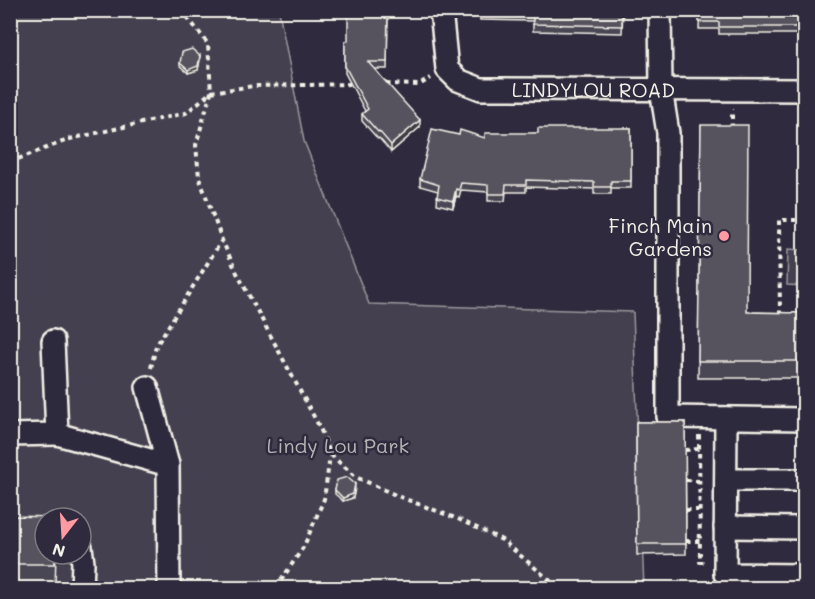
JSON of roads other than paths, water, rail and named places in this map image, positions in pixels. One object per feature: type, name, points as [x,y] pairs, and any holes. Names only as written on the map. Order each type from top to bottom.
[{"type":"street","name":"LINDYLOU ROAD","points":[[441,10],[447,69],[458,80],[481,89],[804,90]]},
{"type":"street","points":[[660,10],[660,89],[668,133],[668,417],[804,418]]},
{"type":"street","points":[[53,341],[57,434]]},
{"type":"street","points":[[147,387],[168,465],[169,588]]},
{"type":"street","points":[[726,418],[725,574],[804,575]]},
{"type":"street","points":[[10,435],[57,434],[168,465]]},
{"type":"street","points":[[726,480],[804,480]]},
{"type":"street","points":[[725,527],[804,528]]},
{"type":"street","points":[[82,588],[83,566]]},
{"type":"place","name":"Finch Main Gardens","points":[[724,236]]},
{"type":"park label","name":"Lindy Lou Park","points":[[338,445]]}]
